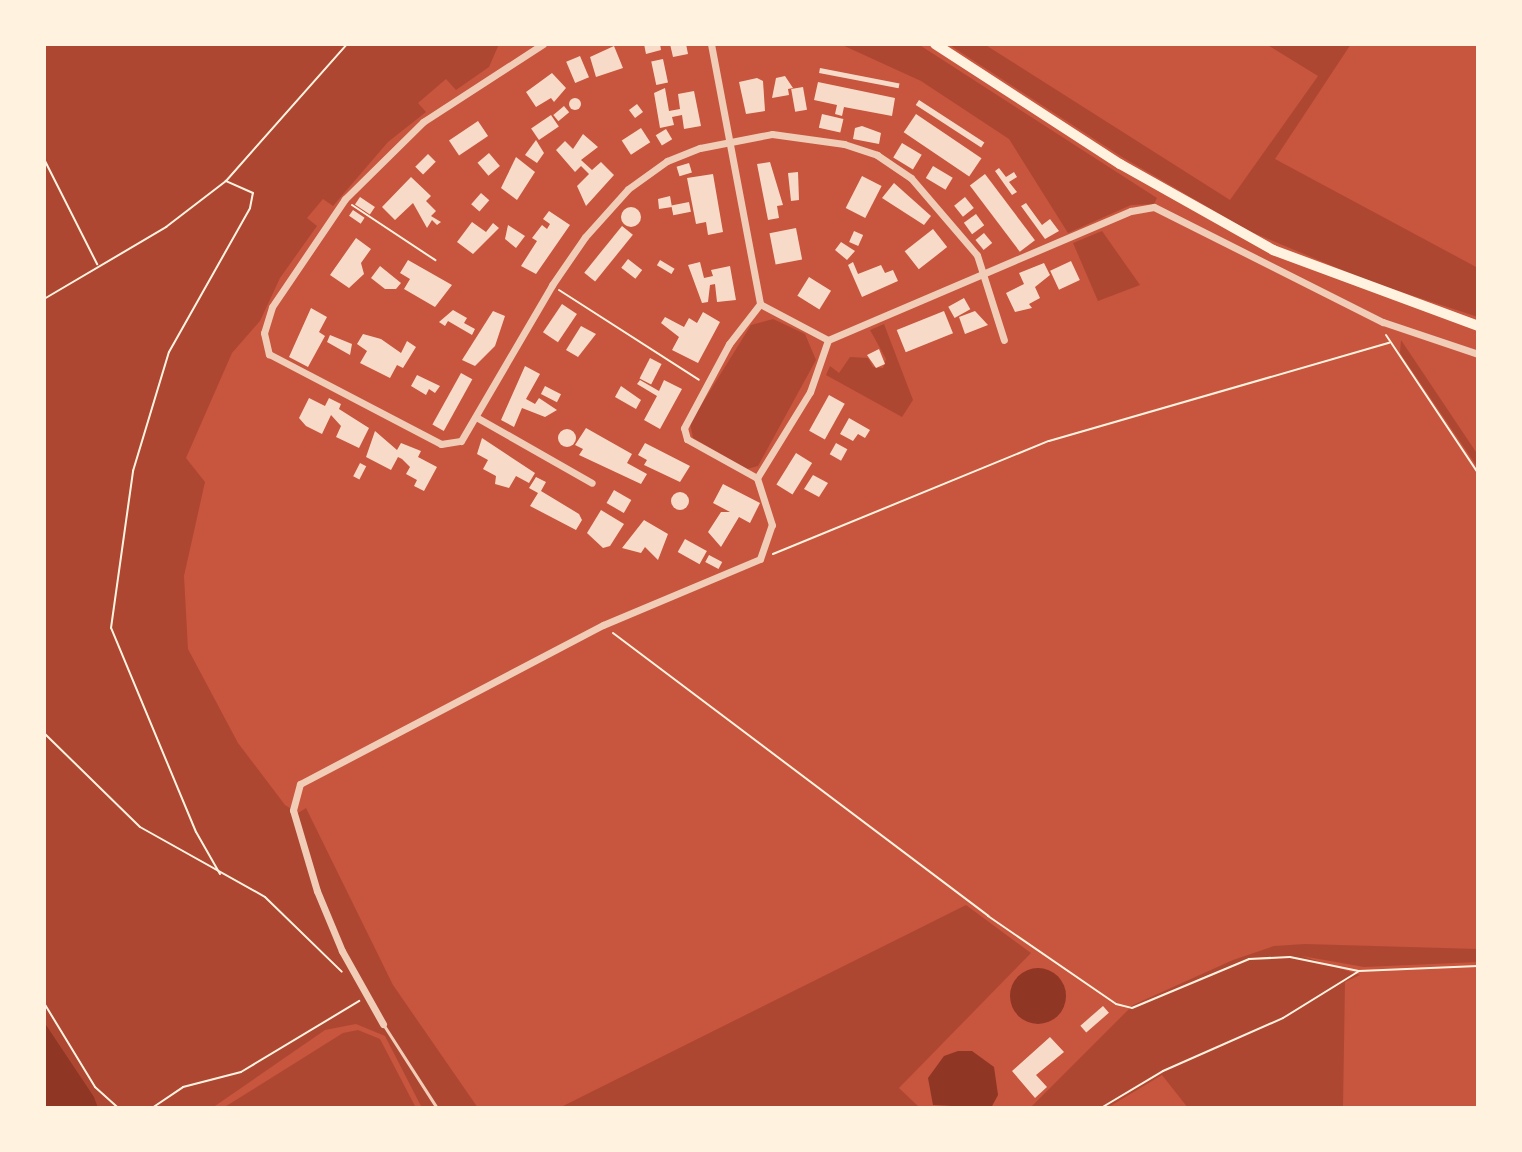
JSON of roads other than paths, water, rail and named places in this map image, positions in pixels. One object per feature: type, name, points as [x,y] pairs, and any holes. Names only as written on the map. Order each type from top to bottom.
[{"type":"main road","points":[[935,44],[1120,164],[1273,250],[1478,326]]},
{"type":"street","points":[[516,44],[522,54]]},
{"type":"street","points":[[543,44],[522,54],[423,122],[345,199],[272,307],[264,333],[269,354],[441,444],[461,441],[552,285],[585,237],[628,189],[667,161],[729,139],[797,136],[877,155],[939,205],[977,255],[1004,340]]},
{"type":"street","points":[[383,1024],[342,951],[317,891],[293,810],[300,784],[603,625],[760,559],[772,525],[757,478],[687,439],[684,428],[729,344],[760,304],[711,44]]},
{"type":"street","points":[[757,478],[810,392],[828,340],[1131,211],[1154,207],[1383,322],[1478,354]]},
{"type":"street","points":[[760,304],[828,340]]},
{"type":"street","points":[[476,417],[592,483]]},
{"type":"lane","points":[[383,1024],[437,1108]]}]
